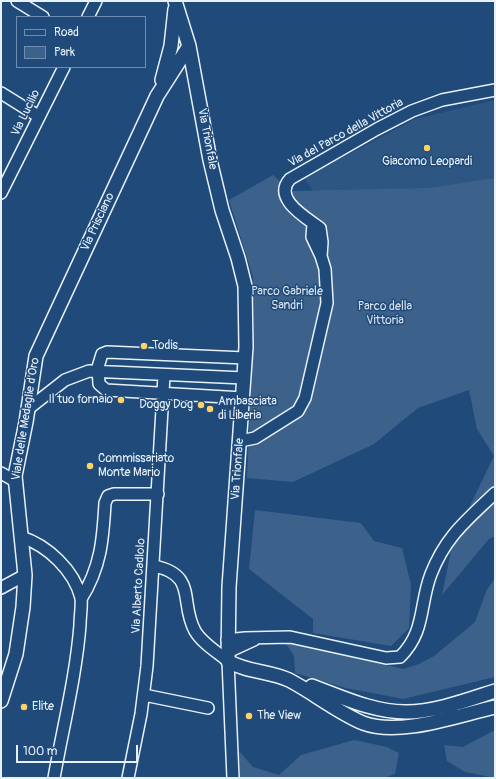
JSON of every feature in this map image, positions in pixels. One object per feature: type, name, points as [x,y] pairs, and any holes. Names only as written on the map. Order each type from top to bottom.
[{"type":"main road","name":"Via Trionfale","points":[[176,2],[189,46],[222,210],[244,280],[246,313],[245,358],[229,587],[228,651]]},
{"type":"main road","name":"Via Prisciano","points":[[158,96],[170,54],[176,2]]},
{"type":"main road","name":"Via Prisciano","points":[[38,349],[158,96],[189,46]]},
{"type":"main road","name":"Viale delle Medaglie d'Oro","points":[[1,701],[19,640],[23,607],[25,575],[15,481],[17,459],[28,409],[34,364],[38,349]]},
{"type":"main road","points":[[228,651],[246,668],[311,686],[369,706],[400,712],[426,711],[495,691]]},
{"type":"main road","points":[[288,680],[353,718],[374,726],[399,727],[425,724],[495,706]]},
{"type":"street","points":[[17,1],[41,16]]},
{"type":"street","points":[[88,16],[96,1]]},
{"type":"street","name":"Via Lucilio","points":[[1,193],[38,116],[63,68]]},
{"type":"street","name":"Via del Parco della Vittoria","points":[[240,441],[255,438],[298,411],[302,406],[327,303],[327,283],[321,256],[322,234],[320,228],[292,206],[286,197],[285,188],[290,179],[377,129],[412,111],[442,100],[495,90]]},
{"type":"street","points":[[1,93],[38,116]]},
{"type":"street","points":[[243,398],[104,389],[99,384],[98,371],[101,356],[107,352],[245,358]]},
{"type":"street","points":[[28,409],[65,380],[81,373],[98,371],[244,378]]},
{"type":"street","name":"Via Alberto Cadlolo","points":[[128,778],[144,694],[154,566],[164,374]]},
{"type":"street","points":[[1,473],[15,481]]},
{"type":"street","points":[[154,566],[171,570],[177,575],[182,585],[195,631],[208,645],[228,651],[258,638],[290,637],[386,658],[400,656],[412,644],[417,634],[429,580],[446,544],[454,532],[495,493]]},
{"type":"street","points":[[54,778],[76,656],[81,599],[92,576],[102,548],[105,503],[108,496],[114,494],[158,494]]},
{"type":"street","points":[[21,537],[35,542],[56,558],[71,578],[81,599]]},
{"type":"street","points":[[1,588],[25,575]]},
{"type":"street","name":"Via Trionfale","points":[[228,651],[233,778]]},
{"type":"street","points":[[144,694],[208,708]]},
{"type":"shaded area","name":"Giacomo Leopardi","points":[[495,100],[495,197],[320,202],[304,178],[415,119]]},
{"type":"green space","points":[[273,175],[291,191],[429,188],[495,178],[495,536],[489,539],[442,595],[453,541],[494,456],[477,429],[469,390],[418,408],[374,444],[293,482],[247,478],[254,322],[253,277],[229,200]]},
{"type":"green space","points":[[255,510],[361,523],[374,541],[402,548],[411,585],[409,628],[391,646],[313,633],[313,619],[249,569]]},
{"type":"green space","points":[[495,579],[495,677],[403,699],[346,688],[295,673],[294,656],[285,642],[403,669],[419,664],[434,656],[475,622],[487,589]]},
{"type":"green space","points":[[495,730],[495,778],[465,772],[447,761],[444,745],[463,747]]},
{"type":"green space","points":[[354,740],[387,747],[399,753],[395,774],[383,778],[240,778],[239,751],[253,767],[279,775],[301,755]]},
{"type":"place","name":"Giacomo Leopardi","points":[[427,148]]},
{"type":"place","name":"Todis","points":[[144,346]]},
{"type":"place","name":"Il tuo fornaio","points":[[121,400]]},
{"type":"place","name":"Doggy Dog","points":[[201,405]]},
{"type":"place","name":"Ambasciata di Liberia","points":[[210,409]]},
{"type":"place","name":"Commissariato Monte Mario","points":[[90,466]]},
{"type":"place","name":"Elite","points":[[24,707]]},
{"type":"place","name":"The View","points":[[249,716]]},
{"type":"park label","name":"Parco Gabriele Sandri","points":[[287,299]]},
{"type":"park label","name":"Parco della Vittoria","points":[[385,314]]}]
